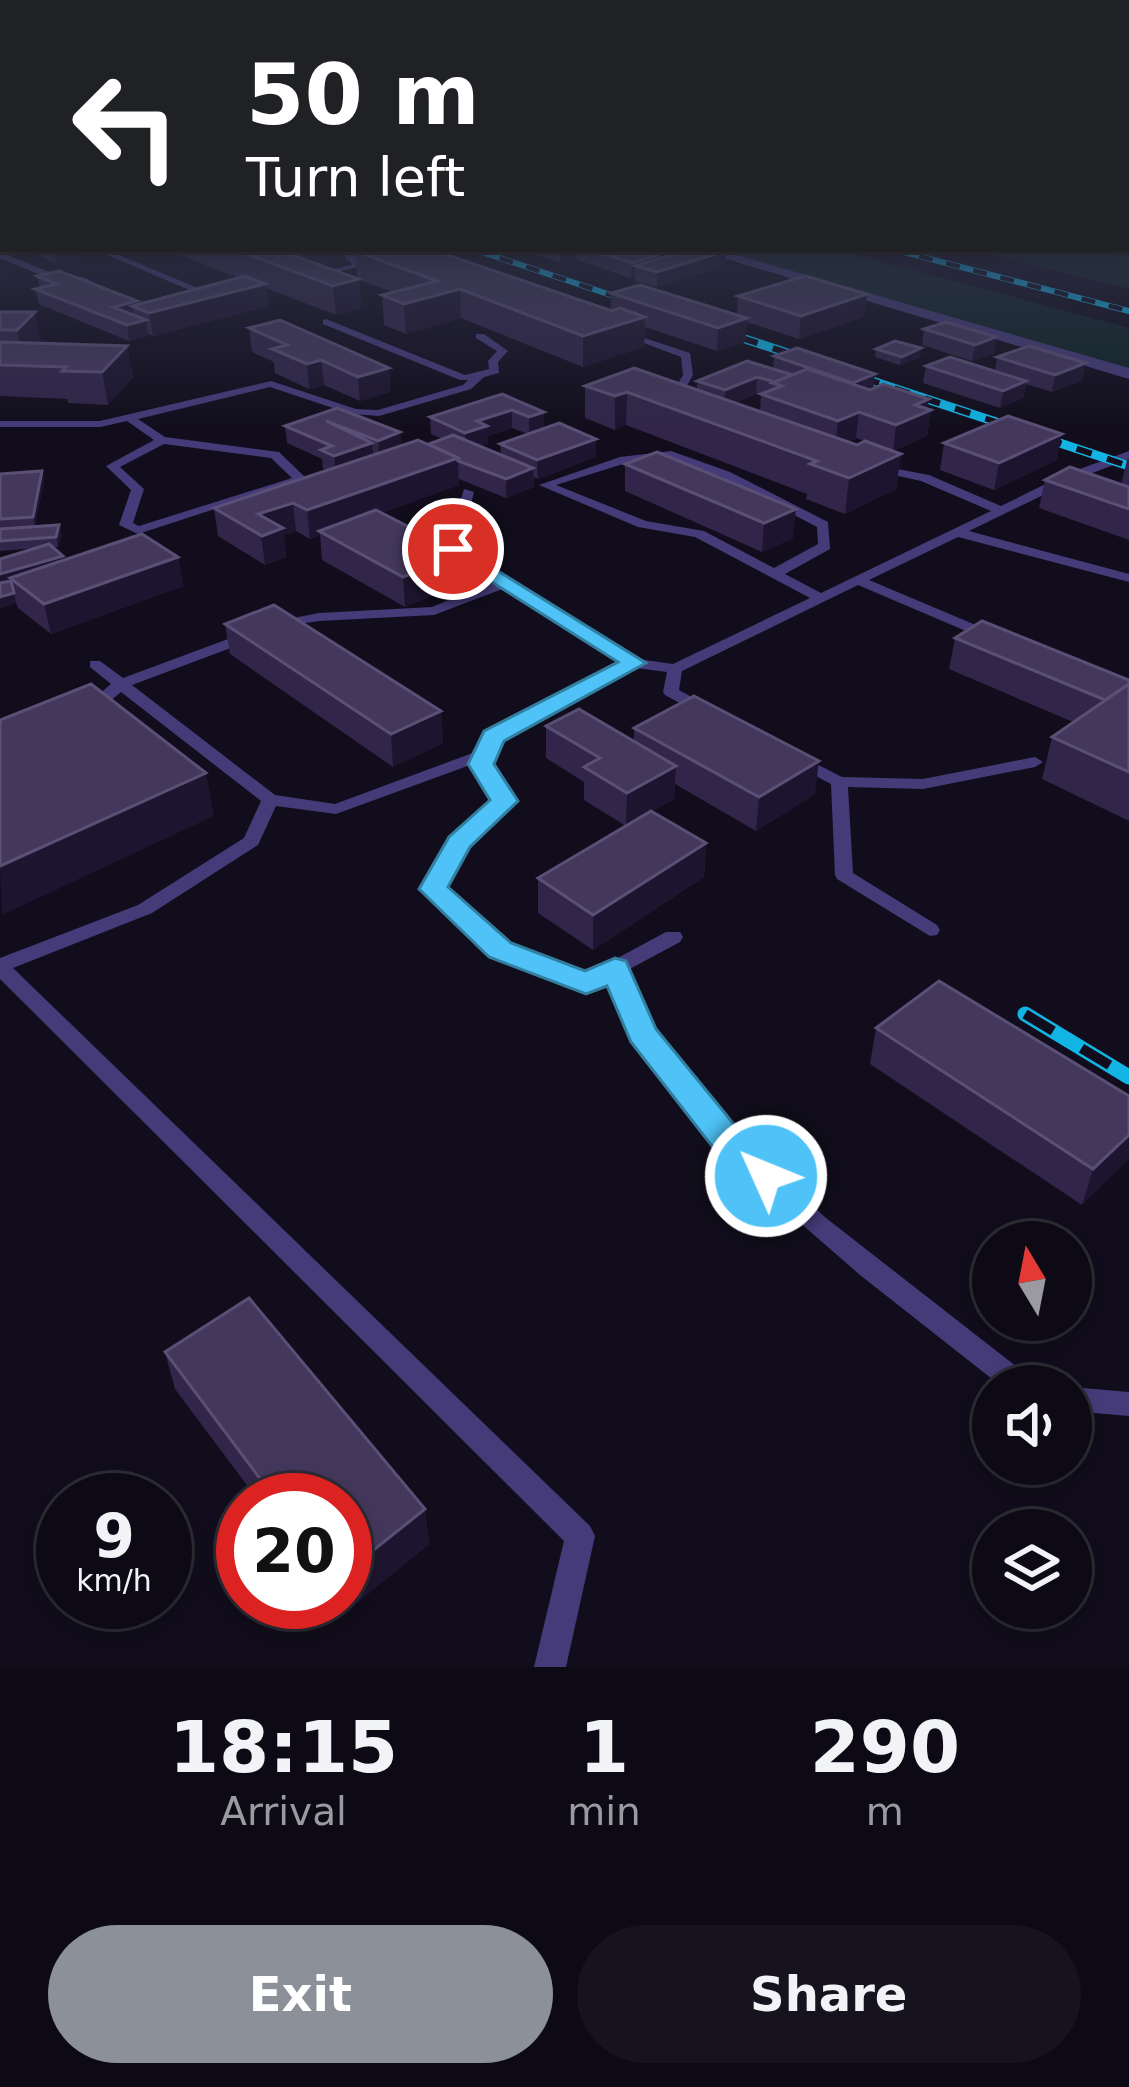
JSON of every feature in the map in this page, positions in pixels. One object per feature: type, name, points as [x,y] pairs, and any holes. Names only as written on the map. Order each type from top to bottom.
[{"type":"street","points":[[789,275],[1129,374]]},
{"type":"lane","points":[[57,275],[119,296]]},
{"type":"lane","points":[[160,275],[217,298],[197,303]]},
{"type":"lane","points":[[302,275],[308,275]]},
{"type":"lane","points":[[326,322],[464,378],[494,370],[493,361],[502,351],[480,336]]},
{"type":"lane","points":[[599,323],[686,355],[688,375],[675,397],[697,405]]},
{"type":"lane","points":[[0,424],[100,424],[271,384],[356,412],[379,413],[467,387],[481,374]]},
{"type":"lane","points":[[128,417],[162,440],[275,455],[301,479],[139,530],[126,525],[138,489],[112,466],[162,440]]},
{"type":"lane","points":[[774,574],[825,546],[823,525],[781,501],[669,455],[598,467],[544,485],[643,524],[699,534],[774,574],[820,598]]},
{"type":"lane","points":[[468,492],[453,549],[634,663],[675,669],[1070,476],[1129,455]]},
{"type":"lane","points":[[871,466],[925,478],[1000,511]]},
{"type":"lane","points":[[956,532],[1129,578]]},
{"type":"lane","points":[[857,580],[1004,642]]},
{"type":"lane","points":[[80,718],[121,684],[292,620],[434,611],[506,582]]},
{"type":"lane","points":[[634,663],[493,736],[481,764],[504,801],[459,843],[433,889],[500,950],[586,983],[673,937]]},
{"type":"lane","points":[[94,664],[269,800],[336,809],[485,754]]},
{"type":"lane","points":[[675,669],[670,692],[713,714]]},
{"type":"lane","points":[[776,748],[839,782],[923,784],[1035,762]]},
{"type":"lane","points":[[839,782],[844,875],[930,930]]},
{"type":"lane","points":[[269,800],[252,841],[145,909],[0,966],[580,1536],[550,1667]]},
{"type":"lane","points":[[615,968],[642,1034],[734,1149],[892,1285],[994,1365]]},
{"type":"lane","points":[[1092,1401],[1129,1404]]},
{"type":"green space","points":[[794,275],[930,275],[1129,328],[1129,371]]},
{"type":"green space","points":[[1071,275],[1129,275],[1129,289]]},
{"type":"building","points":[[69,275],[137,301],[113,307],[146,320],[127,325],[35,289],[56,284],[37,276]]},
{"type":"building","points":[[303,275],[359,279],[333,286]]},
{"type":"building","points":[[420,275],[506,275],[612,311],[620,308],[645,317],[583,336],[460,289],[404,304],[382,295],[437,281]]},
{"type":"building","points":[[245,276],[265,284],[149,313],[132,306]]},
{"type":"building","points":[[805,276],[867,294],[801,316],[738,296]]},
{"type":"building","points":[[640,285],[747,318],[718,328],[611,293]]},
{"type":"building","points":[[0,312],[35,312],[17,330],[0,330]]},
{"type":"building","points":[[280,320],[389,368],[358,377],[321,360],[307,364],[272,349],[287,345],[249,328]]},
{"type":"building","points":[[946,322],[996,337],[975,345],[924,329]]},
{"type":"building","points":[[895,341],[921,348],[902,357],[876,349]]},
{"type":"building","points":[[0,342],[127,346],[102,372],[62,371],[66,367],[0,365]]},
{"type":"building","points":[[1029,346],[1086,363],[1055,375],[997,357]]},
{"type":"building","points":[[797,348],[875,374],[853,383],[774,356]]},
{"type":"building","points":[[950,357],[1026,381],[1003,391],[926,366]]},
{"type":"building","points":[[747,361],[793,375],[775,382],[757,377],[725,390],[697,381]]},
{"type":"building","points":[[634,368],[857,445],[865,441],[901,454],[849,478],[810,464],[817,461],[627,392],[615,396],[585,386]]},
{"type":"building","points":[[807,369],[870,390],[883,384],[929,399],[915,405],[931,410],[896,425],[859,412],[838,421],[761,394],[782,386],[772,383]]},
{"type":"building","points":[[502,394],[544,412],[529,417],[512,410],[477,421],[487,426],[465,433],[430,417]]},
{"type":"building","points":[[337,408],[400,432],[378,441],[326,421],[372,443],[334,456],[321,450],[332,446],[285,426]]},
{"type":"building","points":[[1008,416],[1062,434],[999,463],[944,443]]},
{"type":"building","points":[[559,423],[596,439],[537,460],[500,444]]},
{"type":"building","points":[[453,435],[533,468],[506,479],[429,444]]},
{"type":"building","points":[[418,440],[458,458],[307,510],[293,503],[258,514],[283,528],[262,536],[214,508]]},
{"type":"building","points":[[657,452],[796,509],[764,523],[625,464]]},
{"type":"building","points":[[1070,467],[1129,487],[1129,509],[1045,480]]},
{"type":"building","points":[[42,471],[33,517],[0,519],[0,474]]},
{"type":"building","points":[[376,510],[462,554],[403,577],[319,531]]},
{"type":"building","points":[[59,525],[56,537],[0,541],[0,529]]},
{"type":"building","points":[[142,534],[178,557],[44,604],[10,578]]},
{"type":"building","points":[[49,544],[63,556],[0,574],[0,559]]},
{"type":"building","points":[[11,581],[14,593],[0,597],[0,583]]},
{"type":"building","points":[[274,605],[441,711],[391,734],[225,624]]},
{"type":"building","points":[[982,621],[1129,680],[1129,684],[1105,700],[955,638]]},
{"type":"building","points":[[91,684],[206,773],[0,866],[0,720]]},
{"type":"building","points":[[1129,684],[1129,772],[1052,737]]},
{"type":"building","points":[[694,696],[819,761],[759,797],[634,728]]},
{"type":"building","points":[[579,709],[676,766],[627,793],[584,767],[600,758],[546,726]]},
{"type":"building","points":[[651,811],[706,843],[593,915],[538,878]]},
{"type":"building","points":[[939,981],[1129,1096],[1129,1135],[1093,1169],[876,1028]]},
{"type":"building","points":[[249,1298],[425,1509],[372,1551],[372,1473],[256,1473],[165,1352]]},
{"type":"railway","points":[[550,275],[644,306]]},
{"type":"railway","points":[[991,275],[1129,311]]},
{"type":"railway","points":[[712,328],[1129,466]]},
{"type":"railway","points":[[1025,1014],[1129,1077]]},
{"type":"route","points":[[453,549],[634,663],[493,736],[481,764],[504,801],[459,843],[433,889],[500,950],[586,983],[615,968],[642,1034],[734,1149],[766,1176]]}]
